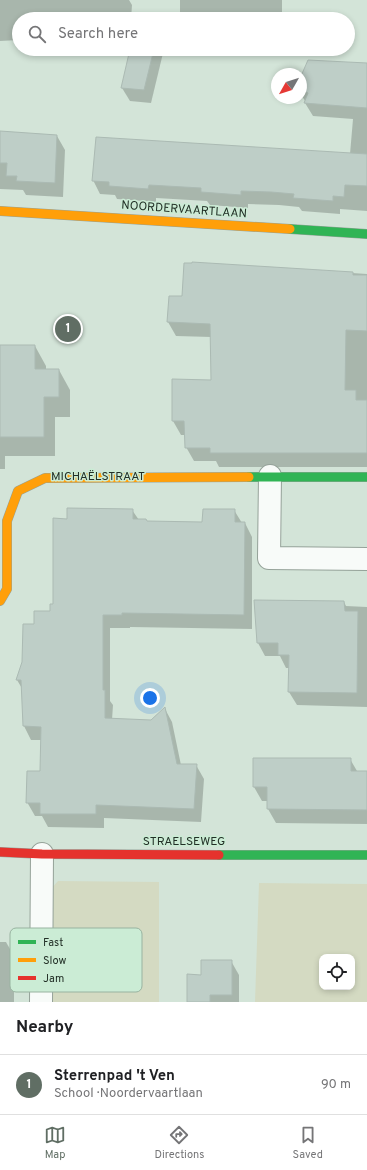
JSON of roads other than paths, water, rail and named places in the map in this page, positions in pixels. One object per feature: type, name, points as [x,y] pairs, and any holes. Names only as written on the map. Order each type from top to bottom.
[{"type":"street","name":"NOORDERVAARTLAAN","points":[[0,211],[367,234]]},
{"type":"street","name":"MICHAËLSTRAAT","points":[[0,601],[7,589],[7,521],[18,492],[45,478],[270,476],[367,477]]},
{"type":"street","points":[[270,476],[269,558],[367,559]]},
{"type":"street","name":"STRAELSEWEG","points":[[0,852],[42,854],[367,855]]},
{"type":"street","points":[[42,854],[42,928]]},
{"type":"street","points":[[41,992],[41,1002]]},
{"type":"place","name":"Sterrenpad 't Ven","points":[[68,329]]}]
